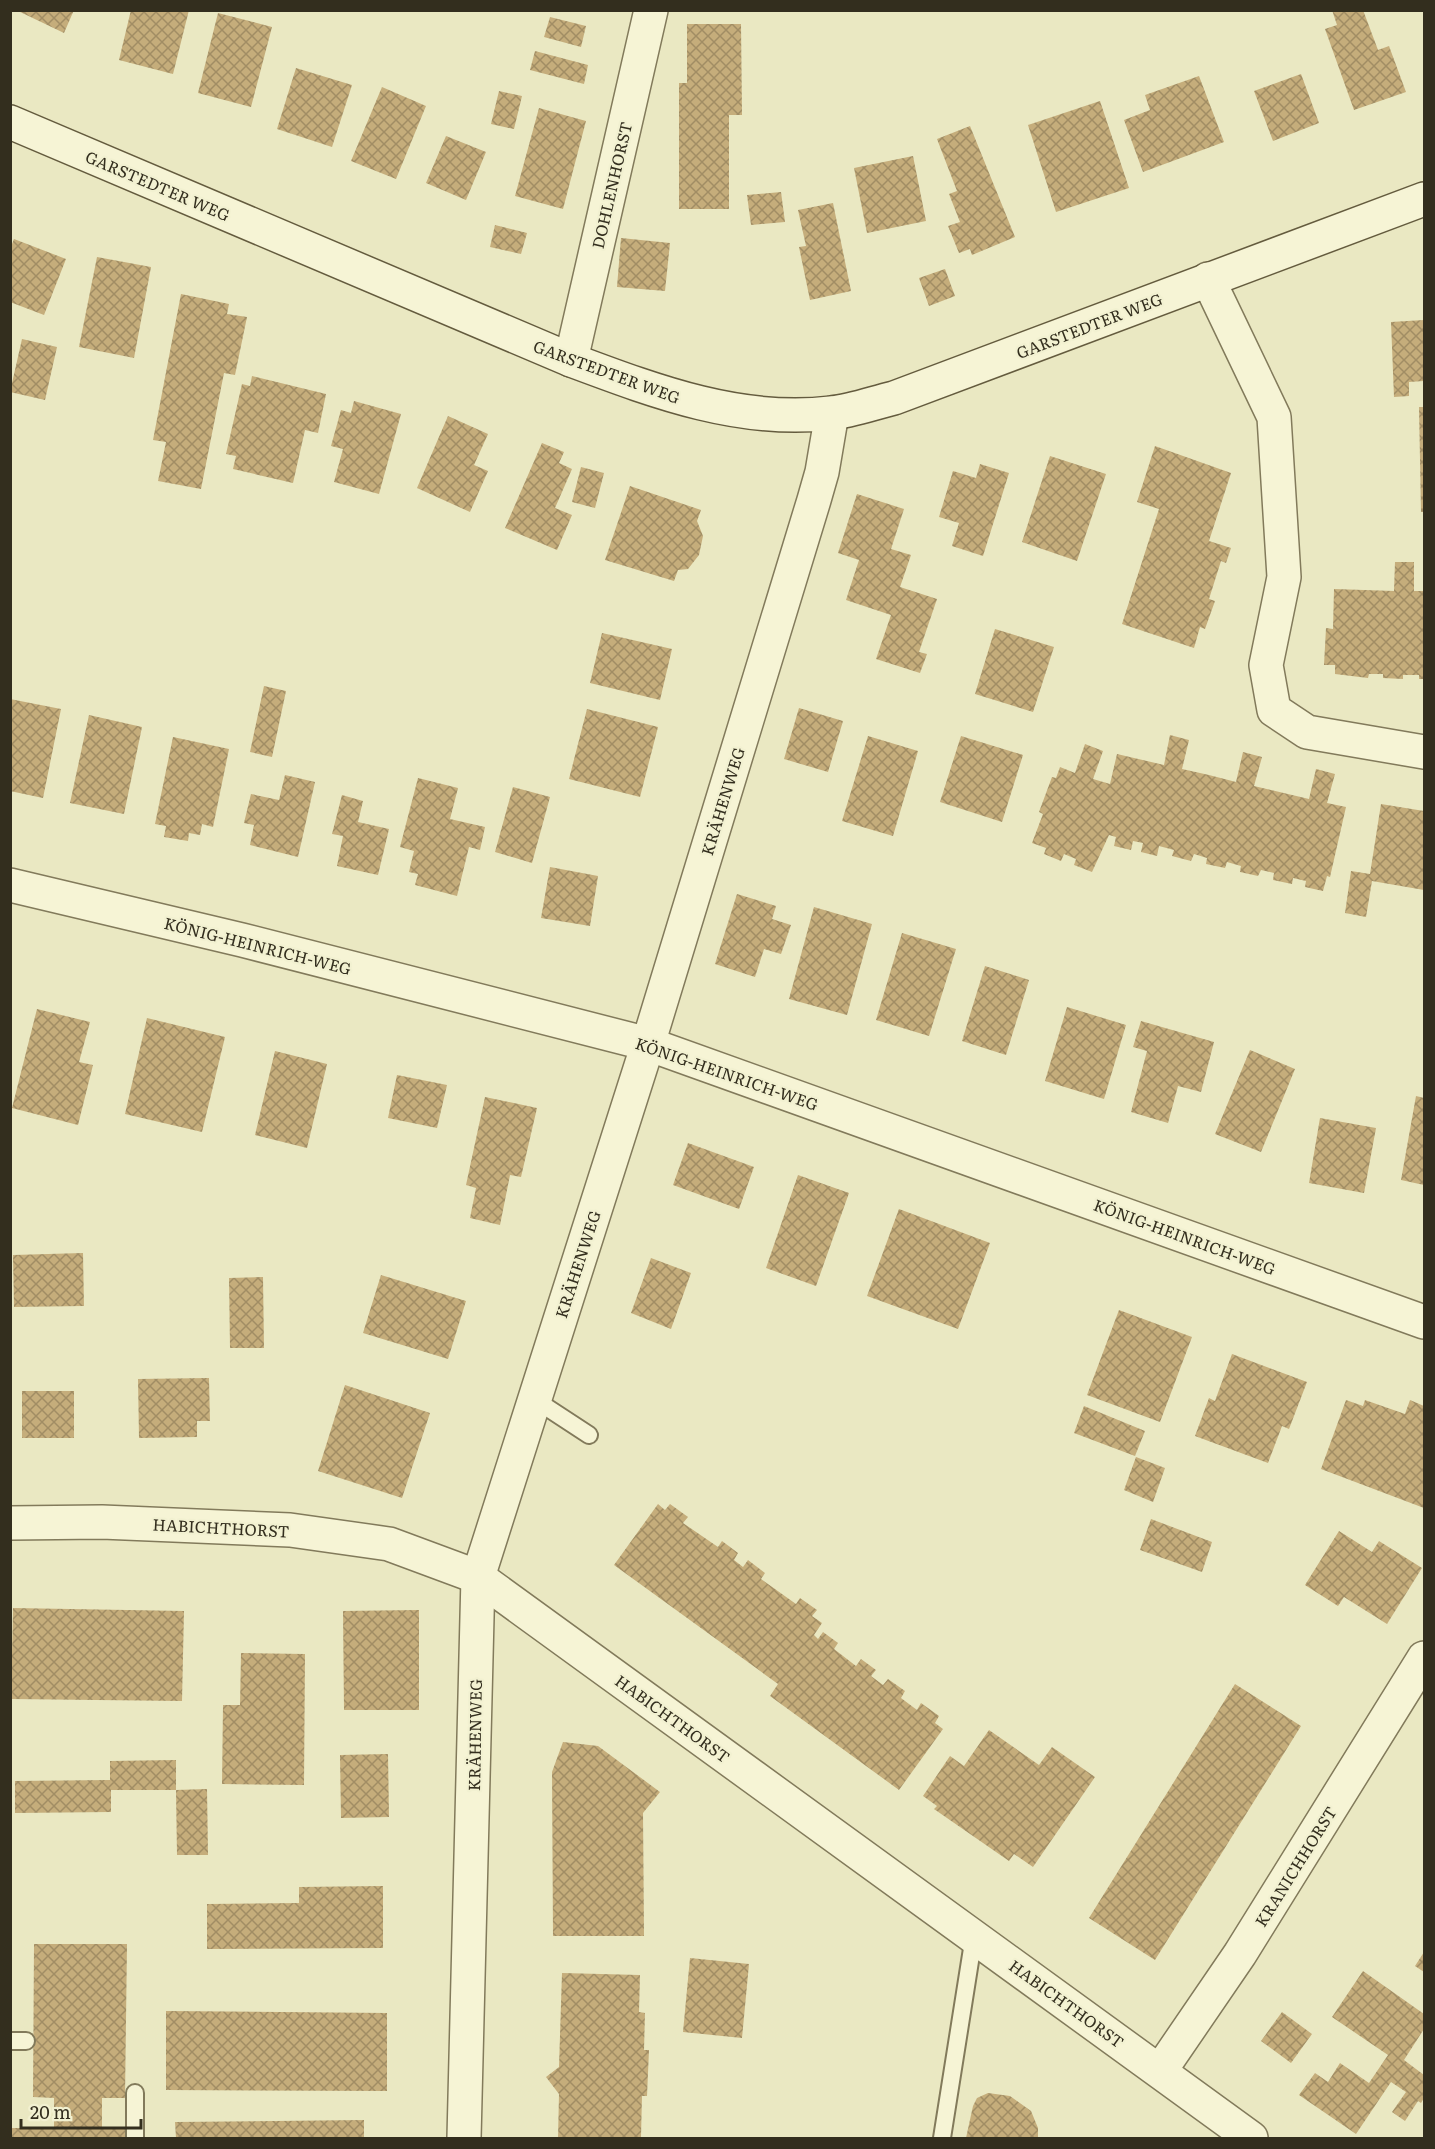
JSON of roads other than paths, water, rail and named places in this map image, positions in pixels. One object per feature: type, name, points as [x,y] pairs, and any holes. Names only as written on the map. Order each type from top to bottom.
[{"type":"street","name":"DOHLENHORST","points":[[571,360],[651,10]]},
{"type":"street","name":"GARSTEDTER WEG","points":[[10,122],[571,360],[663,394],[728,409],[786,416],[832,413],[894,398],[1425,199]]},
{"type":"street","points":[[1208,279],[1275,417],[1284,577],[1266,665],[1274,711],[1307,732],[1425,752]]},
{"type":"street","name":"KRÄHENWEG","points":[[464,2139],[478,1577],[648,1044],[822,472],[832,413]]},
{"type":"street","name":"KÖNIG-HEINRICH-WEG","points":[[10,885],[242,940],[648,1044],[1425,1322]]},
{"type":"street","name":"HABICHTHORST","points":[[10,1523],[102,1522],[290,1530],[389,1544],[478,1577],[1251,2139]]},
{"type":"street","name":"KRANICHHORST","points":[[1160,2071],[1239,1954],[1425,1658]]},
{"type":"lane","points":[[534,1399],[589,1435]]},
{"type":"lane","points":[[942,2139],[974,1936]]},
{"type":"lane","points":[[135,2092],[135,2139]]}]
